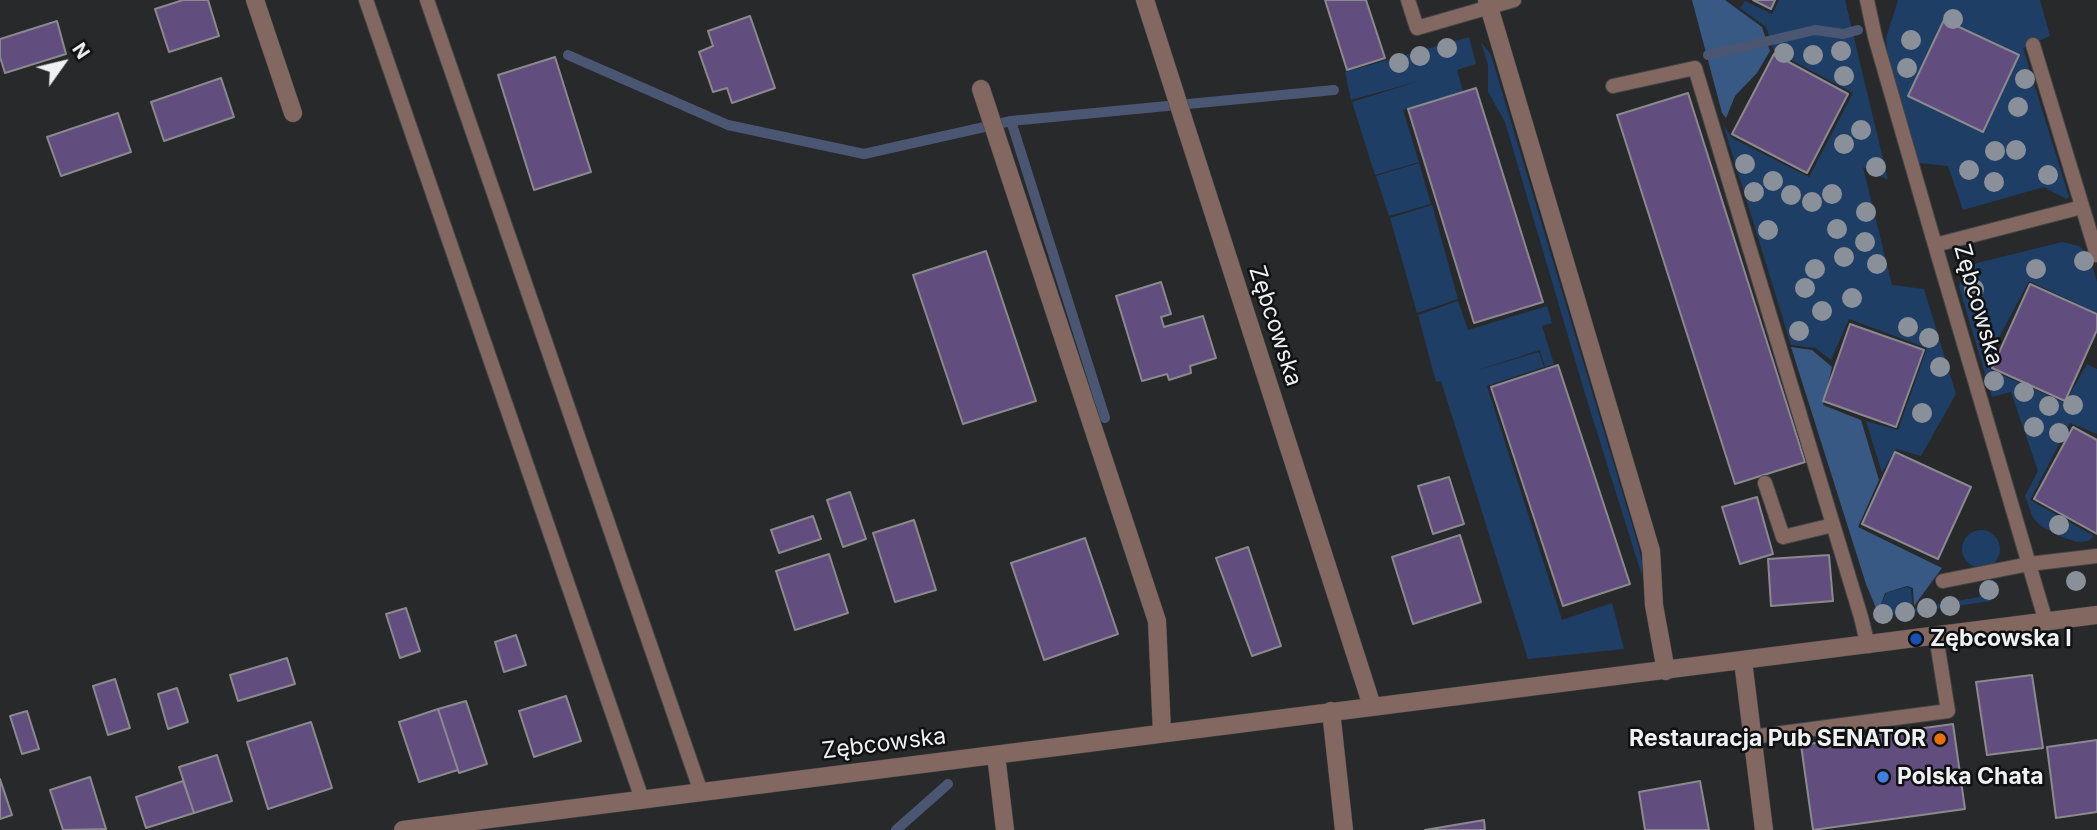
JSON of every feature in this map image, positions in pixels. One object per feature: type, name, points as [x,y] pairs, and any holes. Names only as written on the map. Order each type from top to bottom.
[{"type":"street","points":[[255,0],[293,113]]},
{"type":"street","name":"Zębcowska","points":[[1145,0],[1372,706]]},
{"type":"street","points":[[1488,3],[1651,551],[1654,604],[1666,671]]},
{"type":"street","points":[[981,89],[1157,621],[1162,733]]},
{"type":"street","name":"Zębcowska","points":[[403,830],[540,821],[642,799],[2097,615]]},
{"type":"street","points":[[1743,661],[1764,830]]},
{"type":"street","points":[[1331,711],[1344,830]]},
{"type":"street","points":[[996,755],[1005,830]]},
{"type":"lane","points":[[366,0],[642,799]]},
{"type":"lane","points":[[427,0],[701,792]]},
{"type":"lane","points":[[1408,0],[1417,28],[1488,3],[1514,0]]},
{"type":"lane","name":"Zębcowska","points":[[1868,2],[1875,37],[2046,622]]},
{"type":"lane","points":[[2033,45],[2097,255]]},
{"type":"lane","points":[[1613,86],[1695,68],[1868,646]]},
{"type":"lane","points":[[1935,245],[2082,207]]},
{"type":"lane","points":[[1765,483],[1783,537],[1833,525]]},
{"type":"lane","points":[[1943,581],[2029,564],[2097,555]]},
{"type":"lane","points":[[1752,737],[1948,711],[1936,636]]},
{"type":"shaded area","points":[[1692,0],[1725,0],[1762,27],[1770,51],[1757,73],[1735,96],[1726,118],[1722,113]]},
{"type":"shaded area","points":[[1779,0],[1845,0],[1888,180],[1863,167],[1892,285],[1924,289],[1956,394],[1921,456],[1896,449],[1882,473],[1866,421],[1898,430],[1927,348],[1849,319],[1831,360],[1815,348],[1791,345],[1723,124],[1732,138],[1809,177],[1853,93],[1774,51],[1766,27],[1740,8],[1745,1],[1772,14]]},
{"type":"shaded area","points":[[1898,0],[2040,0],[2050,36],[2023,48],[2069,197],[2066,199],[2044,187],[1963,210],[1948,166],[1919,163],[1888,64],[1886,38]]},
{"type":"shaded area","points":[[1469,37],[1476,64],[1457,70],[1463,91],[1403,110],[1419,162],[1375,175],[1352,102],[1419,81],[1351,100],[1345,72]]},
{"type":"shaded area","points":[[1481,42],[1491,55],[1639,548],[1642,576],[1505,122],[1488,92],[1488,65]]},
{"type":"shaded area","points":[[1419,163],[1431,204],[1389,216],[1376,176]]},
{"type":"shaded area","points":[[1432,205],[1458,299],[1417,313],[1390,218]]},
{"type":"shaded area","points":[[2062,242],[2079,246],[2089,255],[2097,282],[2097,313],[2029,281],[1985,364],[1993,371],[2065,403],[2087,364],[2097,369],[2097,434],[2070,423],[2030,500],[2094,536],[2088,541],[2077,542],[2059,536],[2033,518],[2025,496],[2038,471],[2011,392],[1992,397],[1959,287],[1963,275],[1977,263]]},
{"type":"shaded area","points":[[1458,301],[1468,330],[1547,306],[1552,323],[1542,326],[1554,364],[1545,367],[1540,350],[1475,371],[1539,352],[1544,367],[1487,386],[1562,620],[1612,603],[1624,649],[1528,659],[1441,381],[1436,382],[1418,315]]},
{"type":"shaded area","points":[[1791,347],[1812,350],[1832,367],[1823,405],[1861,420],[1879,480],[1858,527],[1942,568],[1914,606],[1913,588],[1907,586],[1885,593],[1878,613],[1866,584]]},
{"type":"shaded area","points":[[1981,530],[1994,536],[2000,549],[1994,562],[1981,568],[1968,562],[1962,549],[1968,536]]},
{"type":"shaded area","points":[[1989,579],[1998,583],[1991,601],[1877,617],[1886,593],[1907,587],[1911,589],[1913,609],[1979,597]]},
{"type":"building","points":[[183,0],[208,0],[219,36],[169,52],[155,9]]},
{"type":"building","points":[[1325,0],[1366,0],[1385,58],[1347,70]]},
{"type":"building","points":[[1753,0],[1775,0],[1771,9]]},
{"type":"building","points":[[750,16],[775,88],[732,103],[727,88],[713,92],[699,52],[713,46],[708,31]]},
{"type":"building","points":[[1944,20],[2019,55],[1983,132],[1908,96]]},
{"type":"building","points":[[57,21],[66,54],[5,73],[0,57],[0,39]]},
{"type":"building","points":[[1774,54],[1848,94],[1807,173],[1732,134]]},
{"type":"building","points":[[555,57],[591,172],[534,190],[498,75]]},
{"type":"building","points":[[221,78],[234,117],[164,141],[151,102]]},
{"type":"building","points":[[1476,88],[1543,302],[1474,323],[1408,109]]},
{"type":"building","points":[[1688,93],[1805,462],[1735,484],[1617,115]]},
{"type":"building","points":[[118,113],[131,152],[61,176],[47,137]]},
{"type":"building","points":[[986,251],[1036,401],[963,424],[913,275]]},
{"type":"building","points":[[1161,282],[1171,314],[1161,317],[1164,327],[1203,316],[1216,358],[1190,366],[1191,373],[1169,380],[1167,374],[1142,381],[1116,296]]},
{"type":"building","points":[[2030,284],[2097,314],[2097,330],[2065,401],[1992,368]]},
{"type":"building","points":[[1850,324],[1924,350],[1896,427],[1823,401]]},
{"type":"building","points":[[1558,365],[1630,584],[1563,606],[1491,387]]},
{"type":"building","points":[[2073,427],[2097,440],[2097,534],[2034,499]]},
{"type":"building","points":[[1895,452],[1971,487],[1938,559],[1862,524]]},
{"type":"building","points":[[1449,477],[1464,524],[1433,534],[1418,486]]},
{"type":"building","points":[[850,492],[866,539],[843,547],[827,500]]},
{"type":"building","points":[[1757,497],[1773,554],[1740,564],[1722,507]]},
{"type":"building","points":[[813,516],[821,539],[779,553],[771,530]]},
{"type":"building","points":[[914,520],[936,590],[895,602],[873,533]]},
{"type":"building","points":[[1460,535],[1481,602],[1413,624],[1392,557]]},
{"type":"building","points":[[1085,538],[1118,634],[1044,660],[1011,563]]},
{"type":"building","points":[[1248,547],[1281,646],[1252,656],[1216,558]]},
{"type":"building","points":[[829,554],[848,613],[795,630],[776,571]]},
{"type":"building","points":[[1829,555],[1833,601],[1771,606],[1768,559]]},
{"type":"building","points":[[406,608],[420,651],[400,658],[386,614]]},
{"type":"building","points":[[516,635],[526,665],[504,672],[495,642]]},
{"type":"building","points":[[287,658],[295,684],[238,701],[230,675]]},
{"type":"building","points":[[2032,675],[2043,748],[1987,755],[1976,682]]},
{"type":"building","points":[[115,679],[130,728],[108,735],[93,686]]},
{"type":"building","points":[[177,688],[188,722],[168,729],[158,694]]},
{"type":"building","points":[[566,696],[581,741],[534,757],[519,711]]},
{"type":"building","points":[[466,701],[487,764],[459,773],[438,709]]},
{"type":"building","points":[[438,709],[458,770],[419,782],[399,722]]},
{"type":"building","points":[[27,711],[39,749],[22,754],[10,716]]},
{"type":"building","points":[[311,722],[332,788],[268,809],[247,742]]},
{"type":"building","name":"Polska Chata","points":[[1953,724],[1965,809],[1813,830],[1801,745]]},
{"type":"building","points":[[2097,740],[2097,812],[2056,818],[2047,747]]},
{"type":"building","points":[[217,755],[232,801],[194,813],[179,767]]},
{"type":"building","points":[[90,777],[106,829],[63,830],[50,790]]},
{"type":"building","points":[[0,779],[12,815],[0,819]]},
{"type":"building","points":[[183,781],[194,813],[146,828],[136,797]]},
{"type":"building","points":[[1700,781],[1709,830],[1645,830],[1639,792]]},
{"type":"building","points":[[1484,820],[1485,830],[1425,830]]},
{"type":"waterway","points":[[1708,55],[1815,30],[1843,34],[1858,30]]},
{"type":"waterway","points":[[568,55],[728,125],[864,154],[1011,121],[1105,418]]},
{"type":"waterway","points":[[1011,121],[1334,90]]},
{"type":"waterway","points":[[896,830],[948,784]]},
{"type":"place","name":"Zębcowska I","points":[[1916,639]]},
{"type":"place","name":"Restauracja Pub SENATOR","points":[[1940,739]]},
{"type":"place","name":"Polska Chata","points":[[1883,777]]}]
